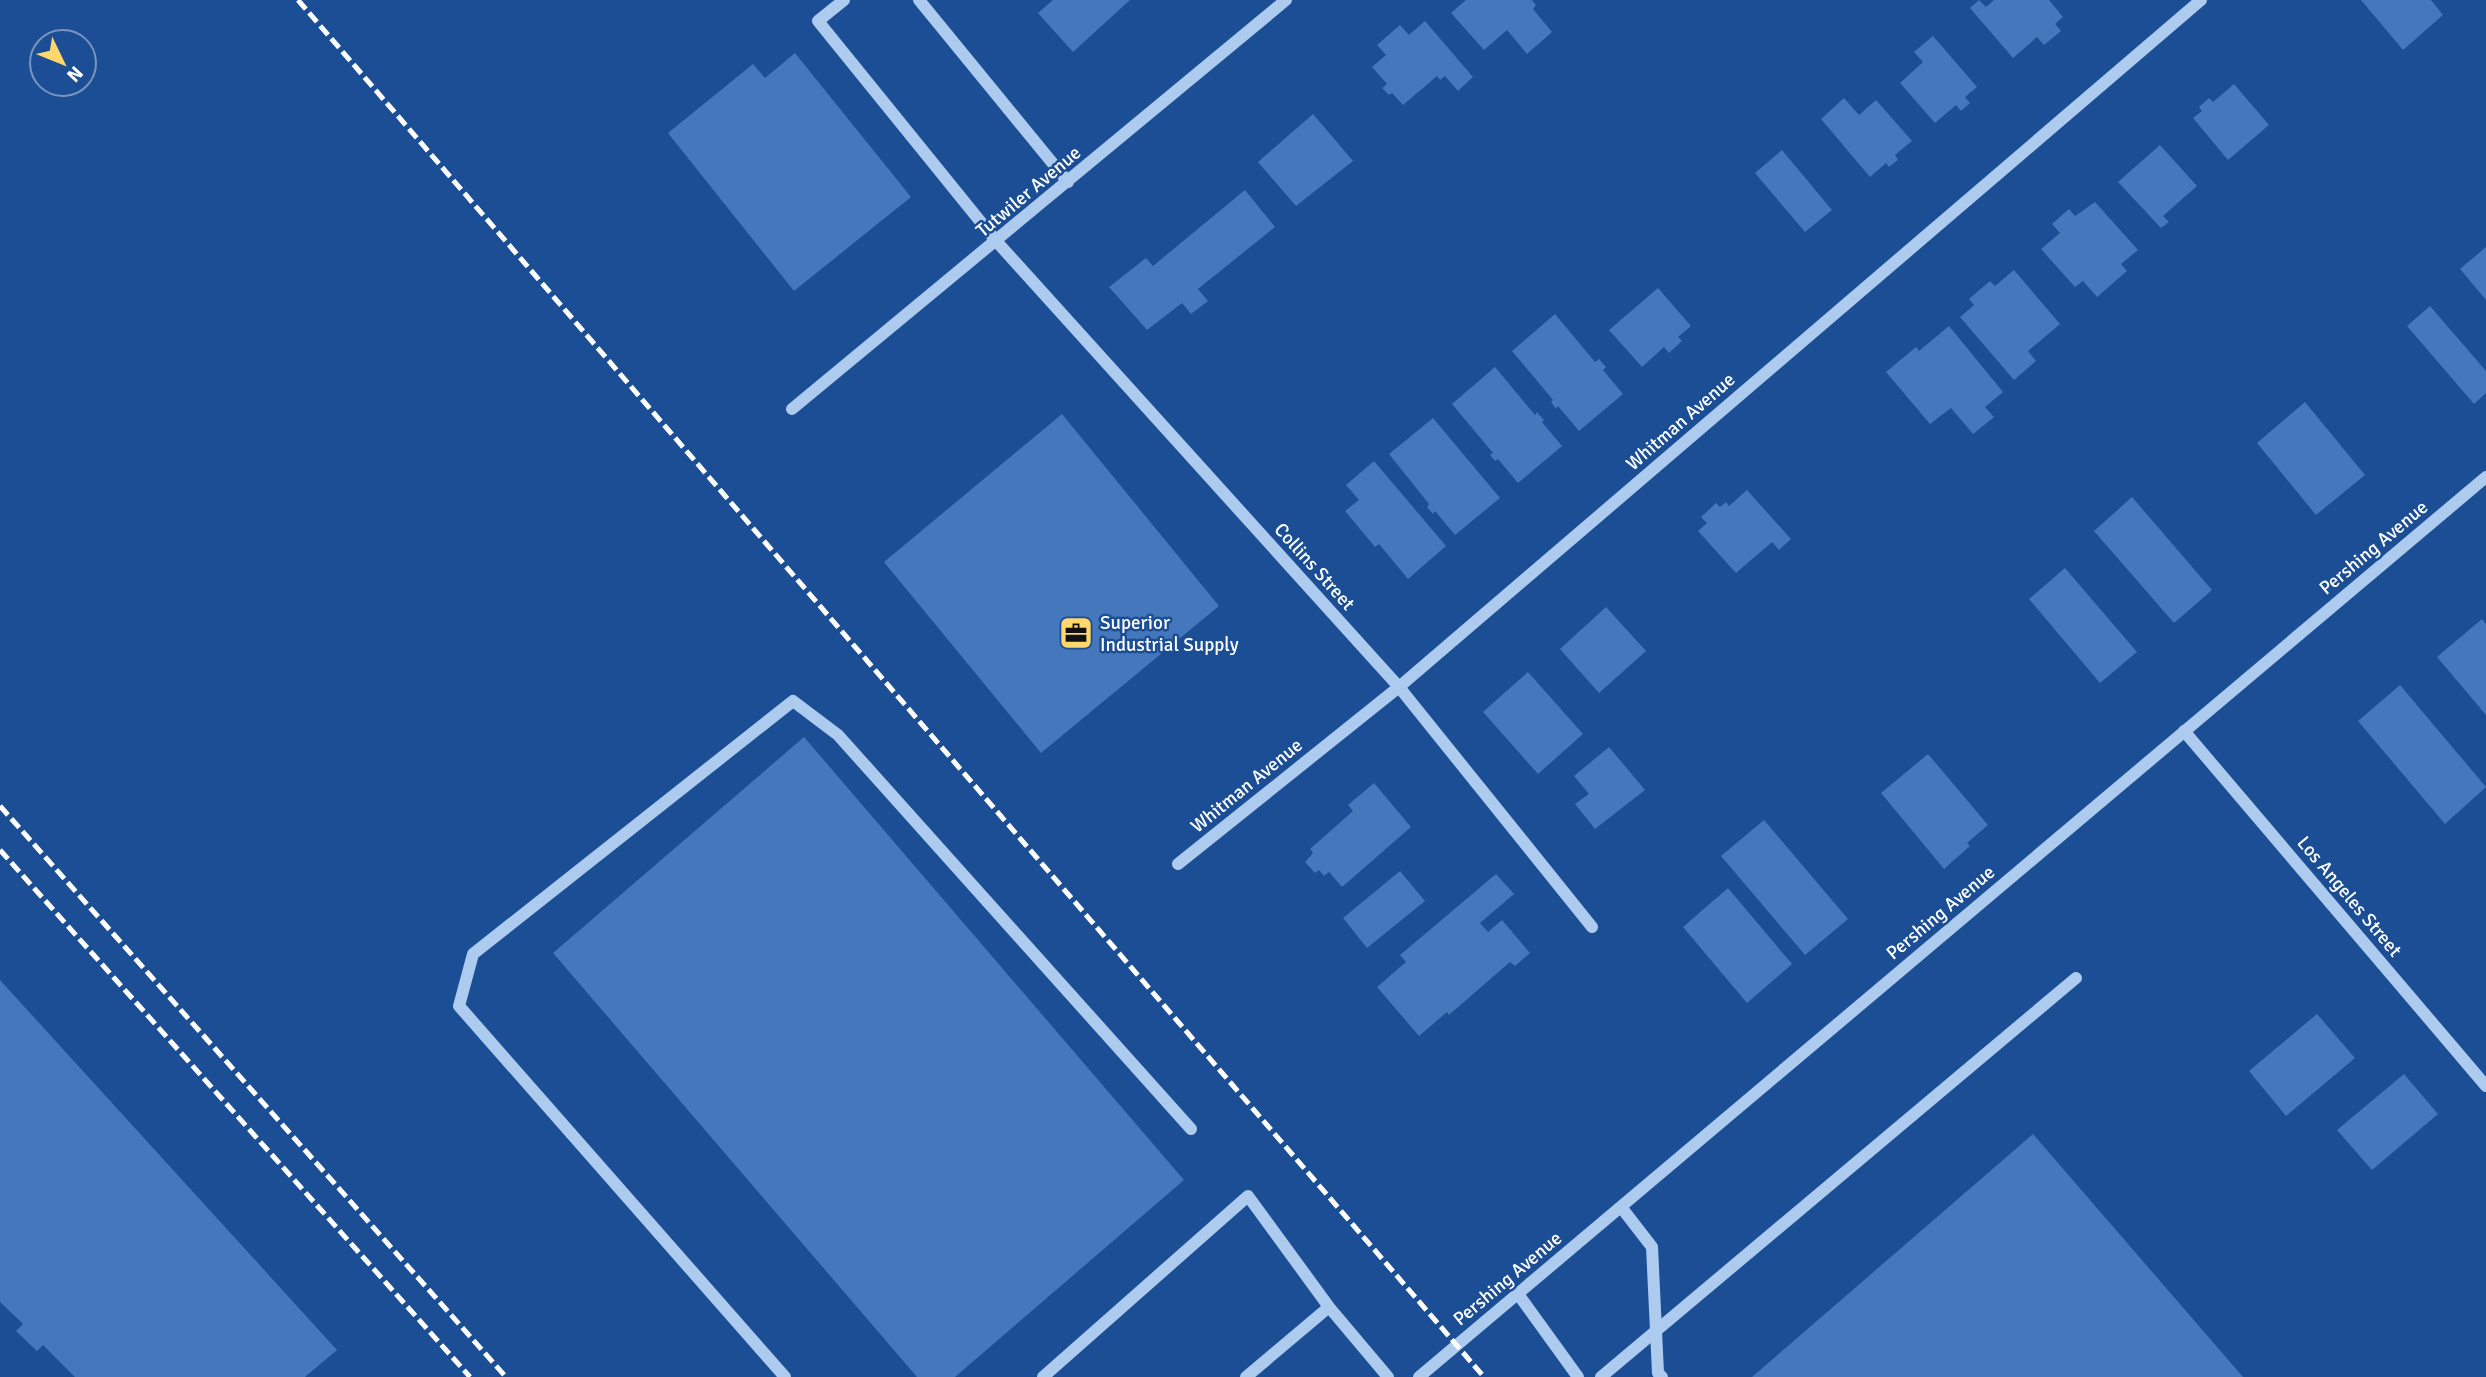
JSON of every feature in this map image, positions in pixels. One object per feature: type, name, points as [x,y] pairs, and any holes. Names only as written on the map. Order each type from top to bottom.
[{"type":"street","name":"Collins Street","points":[[844,0],[818,21],[997,242],[1399,688],[1592,927]]},
{"type":"street","points":[[919,0],[1068,182]]},
{"type":"street","name":"Tutwiler Avenue","points":[[792,409],[997,242],[1286,0]]},
{"type":"street","name":"Whitman Avenue","points":[[1178,864],[1399,688],[2200,0]]},
{"type":"street","name":"Pershing Avenue","points":[[1419,1377],[2486,478]]},
{"type":"street","points":[[785,1377],[459,1006],[473,954],[793,701],[832,729],[1191,1129]]},
{"type":"street","name":"Los Angeles Street","points":[[2184,731],[2486,1086]]},
{"type":"street","points":[[1601,1377],[2076,978]]},
{"type":"street","points":[[1043,1377],[1248,1196],[1329,1307],[1388,1377]]},
{"type":"street","points":[[1621,1207],[1652,1247],[1658,1373],[1662,1377]]},
{"type":"street","points":[[1518,1294],[1578,1377]]},
{"type":"street","points":[[1246,1377],[1329,1307]]},
{"type":"building","points":[[1053,0],[1130,0],[1073,52],[1038,13]]},
{"type":"building","points":[[1466,0],[1532,0],[1536,5],[1533,9],[1552,32],[1527,54],[1507,30],[1484,50],[1451,13]]},
{"type":"building","points":[[1979,0],[1986,7],[1994,0],[2049,0],[2063,17],[2055,24],[2061,31],[2044,45],[2037,37],[2013,58],[1970,8]]},
{"type":"building","points":[[2361,0],[2431,0],[2443,15],[2403,50]]},
{"type":"building","points":[[1425,21],[1473,77],[1458,91],[1445,76],[1440,80],[1437,76],[1403,105],[1392,93],[1389,95],[1382,88],[1387,84],[1372,67],[1386,55],[1377,45],[1400,25],[1409,35]]},
{"type":"building","points":[[1933,36],[1977,87],[1965,97],[1970,103],[1961,111],[1956,105],[1935,123],[1900,83],[1923,62],[1914,52]]},
{"type":"building","points":[[795,53],[911,197],[794,291],[668,133],[753,64],[765,78]]},
{"type":"building","points":[[2234,84],[2269,125],[2228,160],[2193,118],[2202,111],[2199,107],[2209,98],[2213,102]]},
{"type":"building","points":[[1844,98],[1859,115],[1876,100],[1912,141],[1895,155],[1898,160],[1889,167],[1886,163],[1870,177],[1821,119]]},
{"type":"building","points":[[1313,114],[1353,161],[1296,206],[1258,162]]},
{"type":"building","points":[[2160,145],[2197,186],[2163,216],[2169,222],[2161,228],[2118,182]]},
{"type":"building","points":[[1782,150],[1832,210],[1805,232],[1755,173]]},
{"type":"building","points":[[1245,190],[1275,227],[1198,289],[1208,301],[1191,314],[1182,303],[1147,330],[1109,287],[1146,258],[1153,266]]},
{"type":"building","points":[[2095,202],[2138,250],[2121,264],[2127,271],[2097,297],[2083,281],[2075,287],[2041,249],[2060,233],[2052,224],[2069,209],[2075,216]]},
{"type":"building","points":[[2486,247],[2486,300],[2460,269]]},
{"type":"building","points":[[2014,270],[2060,324],[2028,351],[2036,361],[2014,380],[1960,317],[1974,305],[1969,299],[1990,281],[1995,286]]},
{"type":"building","points":[[1658,288],[1691,326],[1678,337],[1682,341],[1669,353],[1664,347],[1642,367],[1609,330]]},
{"type":"building","points":[[2430,306],[2486,371],[2486,393],[2474,404],[2407,326]]},
{"type":"building","points":[[1555,314],[1595,362],[1599,359],[1606,367],[1603,370],[1623,394],[1579,431],[1558,406],[1556,409],[1551,402],[1553,400],[1512,351]]},
{"type":"building","points":[[1949,326],[2003,392],[1985,407],[1994,417],[1973,434],[1951,408],[1930,424],[1886,372],[1916,347],[1919,351]]},
{"type":"building","points":[[1495,367],[1535,415],[1537,412],[1544,420],[1542,422],[1562,446],[1518,483],[1498,459],[1495,461],[1490,455],[1493,453],[1452,404]]},
{"type":"building","points":[[2305,402],[2365,475],[2316,515],[2257,443]]},
{"type":"building","points":[[1062,414],[1219,606],[1041,753],[884,562]]},
{"type":"building","points":[[1433,418],[1500,498],[1455,535],[1435,511],[1433,514],[1427,507],[1429,504],[1389,454]]},
{"type":"building","points":[[1374,461],[1446,546],[1408,579],[1379,544],[1375,547],[1345,511],[1359,500],[1346,485]]},
{"type":"building","points":[[1747,490],[1791,539],[1779,550],[1772,542],[1736,573],[1698,531],[1707,523],[1701,517],[1716,503],[1720,507],[1726,502],[1729,506]]},
{"type":"building","points":[[2132,497],[2212,590],[2174,623],[2094,531]]},
{"type":"building","points":[[2065,568],[2137,652],[2100,683],[2029,599]]},
{"type":"building","points":[[1606,607],[1646,651],[1599,693],[1560,649]]},
{"type":"building","points":[[2482,619],[2486,624],[2486,715],[2437,657]]},
{"type":"building","points":[[1528,672],[1583,734],[1538,774],[1483,712]]},
{"type":"building","points":[[2400,685],[2486,787],[2445,824],[2358,721]]},
{"type":"building","points":[[804,737],[1184,1180],[955,1377],[917,1377],[553,953]]},
{"type":"building","points":[[1609,747],[1645,790],[1595,829],[1575,804],[1589,794],[1574,776]]},
{"type":"building","points":[[1928,754],[1988,825],[1967,843],[1970,846],[1944,869],[1881,793]]},
{"type":"building","points":[[1374,783],[1411,827],[1342,887],[1329,872],[1324,876],[1319,870],[1315,873],[1305,862],[1313,853],[1310,849],[1353,811],[1348,805]]},
{"type":"building","points":[[1764,820],[1848,919],[1805,955],[1721,856]]},
{"type":"building","points":[[1400,871],[1425,901],[1367,948],[1343,918]]},
{"type":"building","points":[[1496,874],[1514,894],[1480,923],[1488,932],[1502,920],[1530,953],[1515,966],[1510,962],[1449,1015],[1447,1012],[1419,1036],[1377,987],[1406,962],[1400,955]]},
{"type":"building","points":[[1728,888],[1792,964],[1747,1003],[1683,927]]},
{"type":"building","points":[[0,980],[337,1350],[305,1377],[75,1377],[43,1345],[37,1351],[16,1331],[23,1324],[0,1302]]},
{"type":"building","points":[[2317,1014],[2355,1058],[2286,1116],[2249,1071]]},
{"type":"building","points":[[2404,1074],[2438,1114],[2372,1170],[2337,1130]]},
{"type":"building","points":[[2033,1134],[2243,1377],[1752,1377]]},
{"type":"railway","points":[[298,0],[1484,1377]]},
{"type":"railway","points":[[0,806],[506,1377]]},
{"type":"railway","points":[[0,850],[470,1377]]},
{"type":"place","name":"Superior Industrial Supply","points":[[1076,633]]}]
